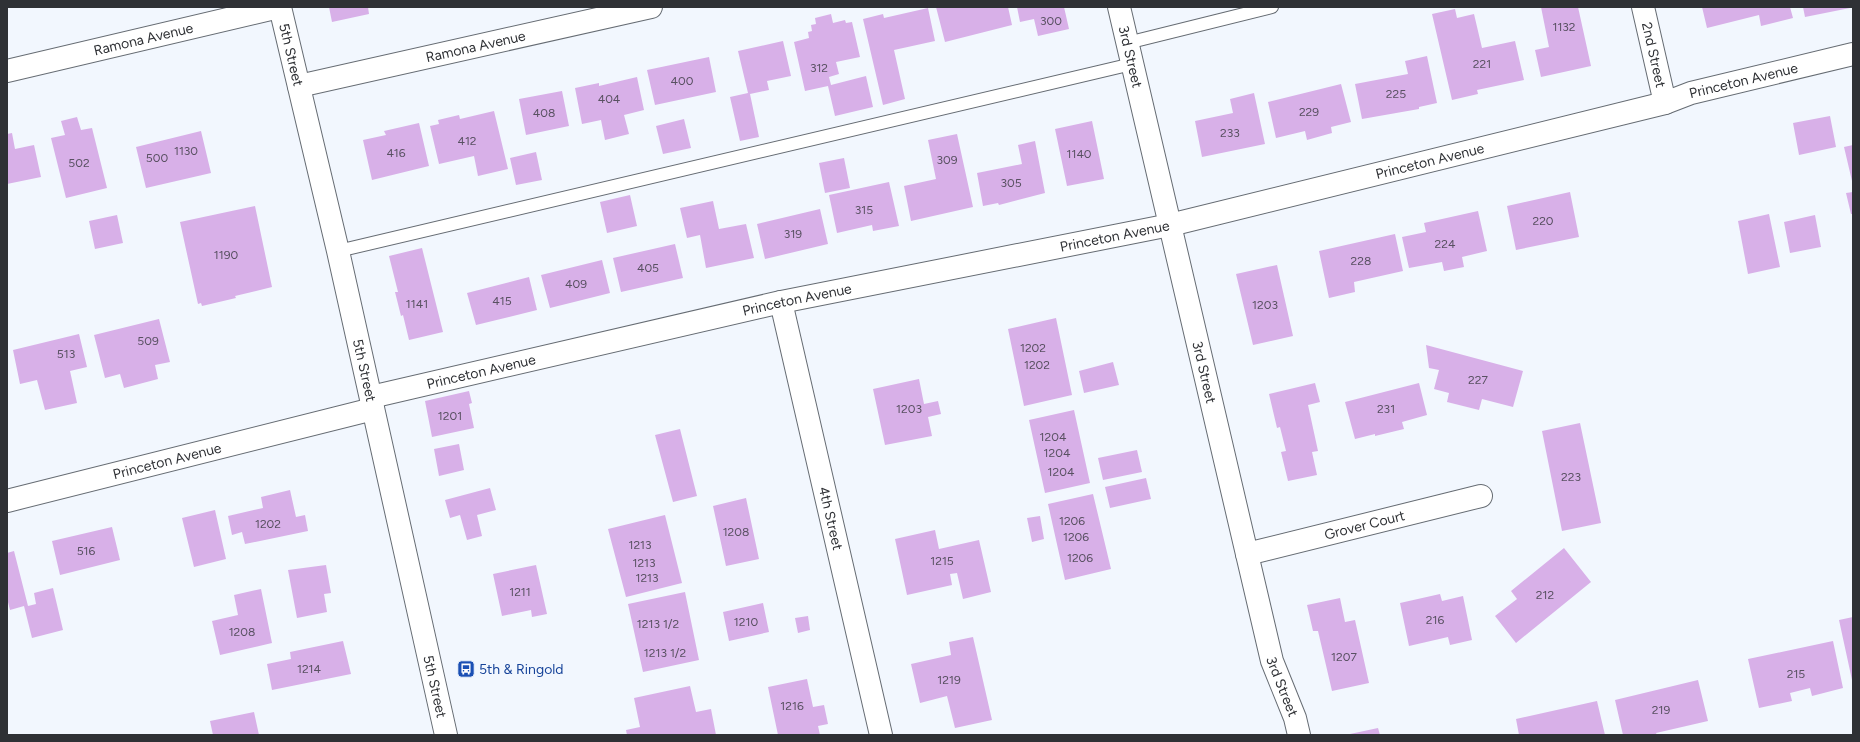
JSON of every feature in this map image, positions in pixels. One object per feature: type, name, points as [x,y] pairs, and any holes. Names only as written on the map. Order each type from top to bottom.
[{"type":"street","name":"Ramona Avenue","points":[[7,71],[280,7]]},
{"type":"street","name":"5th Street","points":[[280,7],[338,251],[446,735]]},
{"type":"street","name":"Ramona Avenue","points":[[299,86],[651,7]]},
{"type":"street","name":"3rd Street","points":[[1120,7],[1127,43],[1272,661],[1295,718],[1299,735]]},
{"type":"street","name":"2nd Street","points":[[1643,7],[1665,103]]},
{"type":"street","name":"Princeton Avenue","points":[[7,501],[372,403],[781,302],[1170,225],[1665,103],[1691,93],[1853,54]]},
{"type":"street","name":"4th Street","points":[[781,302],[881,735]]},
{"type":"street","name":"Grover Court","points":[[1248,554],[1481,496]]},
{"type":"lane","points":[[1127,43],[1272,7]]},
{"type":"lane","points":[[338,251],[1132,64]]},
{"type":"building","points":[[329,7],[368,7],[369,14],[332,22]]},
{"type":"building","points":[[936,7],[1008,7],[1012,25],[945,42]]},
{"type":"building","points":[[1017,7],[1064,7],[1069,29],[1038,36],[1034,19],[1020,22]]},
{"type":"building","points":[[1541,7],[1578,7],[1591,66],[1541,77],[1535,50],[1549,47]]},
{"type":"building","points":[[1702,7],[1790,7],[1793,18],[1761,26],[1759,15],[1707,28]]},
{"type":"building","points":[[1803,7],[1850,7],[1850,8],[1805,17]]},
{"type":"building","points":[[928,8],[935,41],[894,50],[905,99],[883,105],[863,19],[883,14],[884,18]]},
{"type":"building","points":[[1455,9],[1457,18],[1474,14],[1482,48],[1515,41],[1524,80],[1477,90],[1478,94],[1452,100],[1432,14]]},
{"type":"building","points":[[831,14],[833,23],[845,20],[846,23],[852,22],[860,57],[836,62],[839,74],[829,77],[831,85],[866,76],[873,107],[835,116],[828,86],[805,91],[794,42],[809,38],[808,32],[812,31],[811,25],[816,24],[815,18]]},
{"type":"building","points":[[783,41],[791,76],[767,81],[769,90],[750,94],[759,137],[740,141],[730,97],[748,93],[738,51]]},
{"type":"building","points":[[1427,56],[1437,103],[1419,107],[1419,109],[1362,119],[1355,84],[1408,74],[1405,61]]},
{"type":"building","points":[[709,57],[716,92],[655,105],[647,70]]},
{"type":"building","points":[[637,77],[644,110],[624,115],[629,134],[605,140],[601,120],[582,124],[575,88],[599,83],[599,86]]},
{"type":"building","points":[[1341,84],[1351,122],[1331,127],[1332,133],[1307,140],[1305,131],[1276,138],[1268,102]]},
{"type":"building","points":[[562,91],[569,126],[526,135],[519,99]]},
{"type":"building","points":[[1254,93],[1265,144],[1202,157],[1195,121],[1233,113],[1230,99]]},
{"type":"building","points":[[494,111],[508,169],[478,176],[474,156],[439,164],[430,126],[439,124],[438,120],[459,115],[460,119]]},
{"type":"building","points":[[1830,116],[1836,147],[1799,155],[1793,123]]},
{"type":"building","points":[[77,117],[81,130],[92,128],[107,188],[66,198],[51,138],[65,135],[61,121]]},
{"type":"building","points":[[684,119],[691,148],[663,154],[656,126]]},
{"type":"building","points":[[1092,121],[1104,179],[1067,186],[1055,129]]},
{"type":"building","points":[[419,123],[429,166],[372,180],[363,140],[386,135],[384,131]]},
{"type":"building","points":[[201,131],[211,173],[146,188],[136,147]]},
{"type":"building","points":[[12,133],[15,149],[34,145],[41,177],[7,184],[7,134]]},
{"type":"building","points":[[957,134],[973,207],[911,221],[904,186],[936,179],[928,140]]},
{"type":"building","points":[[1035,141],[1045,193],[999,205],[998,203],[983,206],[977,173],[1022,164],[1018,145]]},
{"type":"building","points":[[1853,145],[1853,181],[1852,181],[1844,147]]},
{"type":"building","points":[[536,152],[542,180],[516,185],[510,158]]},
{"type":"building","points":[[844,158],[850,188],[825,193],[819,163]]},
{"type":"building","points":[[889,182],[899,226],[873,231],[872,225],[837,233],[829,195]]},
{"type":"building","points":[[1570,192],[1579,237],[1516,250],[1507,206]]},
{"type":"building","points":[[1853,192],[1853,214],[1851,214],[1846,193]]},
{"type":"building","points":[[630,195],[637,226],[607,233],[600,202]]},
{"type":"building","points":[[713,201],[719,229],[746,224],[754,258],[706,268],[700,235],[687,238],[680,208]]},
{"type":"building","points":[[255,206],[272,287],[202,306],[201,303],[198,304],[180,222]]},
{"type":"building","points":[[820,209],[828,244],[765,259],[757,224]]},
{"type":"building","points":[[1478,211],[1487,251],[1462,257],[1464,267],[1444,271],[1442,262],[1409,268],[1402,237],[1426,232],[1424,223]]},
{"type":"building","points":[[1769,214],[1780,267],[1748,274],[1738,221]]},
{"type":"building","points":[[117,215],[123,243],[95,249],[89,221]]},
{"type":"building","points":[[1815,215],[1821,247],[1790,253],[1784,222]]},
{"type":"building","points":[[1395,234],[1403,271],[1354,282],[1355,292],[1329,298],[1319,251]]},
{"type":"building","points":[[675,244],[683,278],[621,292],[613,258]]},
{"type":"building","points":[[422,248],[443,332],[409,340],[403,315],[401,316],[395,292],[398,292],[389,256]]},
{"type":"building","points":[[602,260],[610,293],[550,308],[541,275]]},
{"type":"building","points":[[1277,265],[1293,336],[1253,345],[1236,274]]},
{"type":"building","points":[[529,277],[537,310],[476,325],[467,293]]},
{"type":"building","points":[[1056,318],[1072,395],[1024,406],[1008,329]]},
{"type":"building","points":[[159,319],[170,362],[155,365],[158,379],[124,388],[120,374],[105,378],[94,335]]},
{"type":"building","points":[[79,334],[87,367],[70,371],[77,403],[45,410],[37,380],[20,384],[13,350]]},
{"type":"building","points":[[1426,345],[1523,371],[1513,407],[1482,399],[1479,410],[1447,402],[1449,393],[1434,389],[1439,370],[1429,368]]},
{"type":"building","points":[[1113,362],[1119,385],[1084,393],[1079,371]]},
{"type":"building","points":[[919,379],[924,404],[938,401],[941,414],[928,417],[932,436],[885,445],[873,389]]},
{"type":"building","points":[[1315,383],[1320,402],[1308,405],[1318,451],[1312,452],[1317,475],[1288,481],[1281,452],[1286,451],[1280,427],[1277,428],[1269,394]]},
{"type":"building","points":[[1419,383],[1427,415],[1402,422],[1404,429],[1355,439],[1345,402]]},
{"type":"building","points":[[469,391],[472,403],[469,404],[474,428],[432,437],[425,401]]},
{"type":"building","points":[[1074,410],[1090,483],[1045,493],[1029,420]]},
{"type":"building","points":[[1580,423],[1601,523],[1562,531],[1542,431]]},
{"type":"building","points":[[680,429],[697,496],[673,502],[655,435]]},
{"type":"building","points":[[459,444],[464,470],[439,476],[434,449]]},
{"type":"building","points":[[1137,450],[1142,472],[1103,480],[1098,458]]},
{"type":"building","points":[[1146,478],[1151,499],[1110,508],[1105,487]]},
{"type":"building","points":[[490,488],[496,510],[477,515],[482,536],[467,540],[460,515],[450,518],[445,500]]},
{"type":"building","points":[[290,490],[296,517],[305,515],[308,531],[245,544],[242,532],[232,535],[228,516],[263,508],[261,497]]},
{"type":"building","points":[[1093,494],[1111,569],[1065,580],[1048,504]]},
{"type":"building","points":[[746,498],[759,559],[726,566],[713,506]]},
{"type":"building","points":[[215,510],[226,559],[194,567],[182,518]]},
{"type":"building","points":[[665,515],[682,583],[626,597],[608,529]]},
{"type":"building","points":[[1040,516],[1044,539],[1032,542],[1027,518]]},
{"type":"building","points":[[112,527],[120,560],[60,575],[52,541]]},
{"type":"building","points":[[935,530],[939,549],[979,540],[991,592],[963,599],[957,573],[950,574],[952,585],[907,595],[895,539]]},
{"type":"building","points":[[1564,548],[1591,582],[1516,643],[1495,616],[1517,599],[1511,591]]},
{"type":"building","points":[[14,551],[28,606],[36,604],[34,593],[53,588],[63,630],[32,638],[24,606],[10,610],[7,598],[7,553]]},
{"type":"building","points":[[326,565],[331,593],[324,594],[327,612],[297,618],[288,570]]},
{"type":"building","points":[[536,565],[547,614],[532,617],[531,610],[502,616],[493,574]]},
{"type":"building","points":[[261,589],[272,643],[220,655],[212,621],[238,615],[234,595]]},
{"type":"building","points":[[685,592],[699,660],[643,672],[628,604]]},
{"type":"building","points":[[1440,594],[1442,601],[1463,596],[1472,640],[1450,645],[1448,637],[1409,646],[1400,603]]},
{"type":"building","points":[[1340,598],[1345,622],[1355,620],[1369,683],[1332,691],[1318,631],[1313,631],[1307,605]]},
{"type":"building","points":[[763,603],[769,632],[729,641],[723,612]]},
{"type":"building","points":[[808,616],[810,630],[798,633],[795,618]]},
{"type":"building","points":[[1853,617],[1853,679],[1852,680],[1839,620]]},
{"type":"building","points":[[973,637],[992,720],[955,728],[947,696],[920,703],[911,664],[951,655],[949,642]]},
{"type":"building","points":[[343,641],[351,674],[272,690],[267,664],[291,659],[290,652]]},
{"type":"building","points":[[1833,641],[1843,688],[1812,696],[1810,688],[1790,693],[1792,701],[1759,708],[1748,659]]},
{"type":"building","points":[[807,679],[813,707],[824,705],[828,724],[818,726],[820,735],[778,735],[768,687]]},
{"type":"building","points":[[1698,680],[1708,721],[1656,733],[1657,735],[1623,735],[1615,700]]},
{"type":"building","points":[[690,686],[696,712],[711,709],[716,735],[627,735],[626,730],[640,727],[634,698]]},
{"type":"building","points":[[1597,701],[1605,735],[1519,735],[1516,719]]},
{"type":"building","points":[[254,712],[259,735],[213,735],[210,721]]},
{"type":"building","points":[[1378,728],[1380,735],[1350,735],[1350,734]]},
{"type":"place","name":"5th & Ringold","points":[[466,669]]}]
